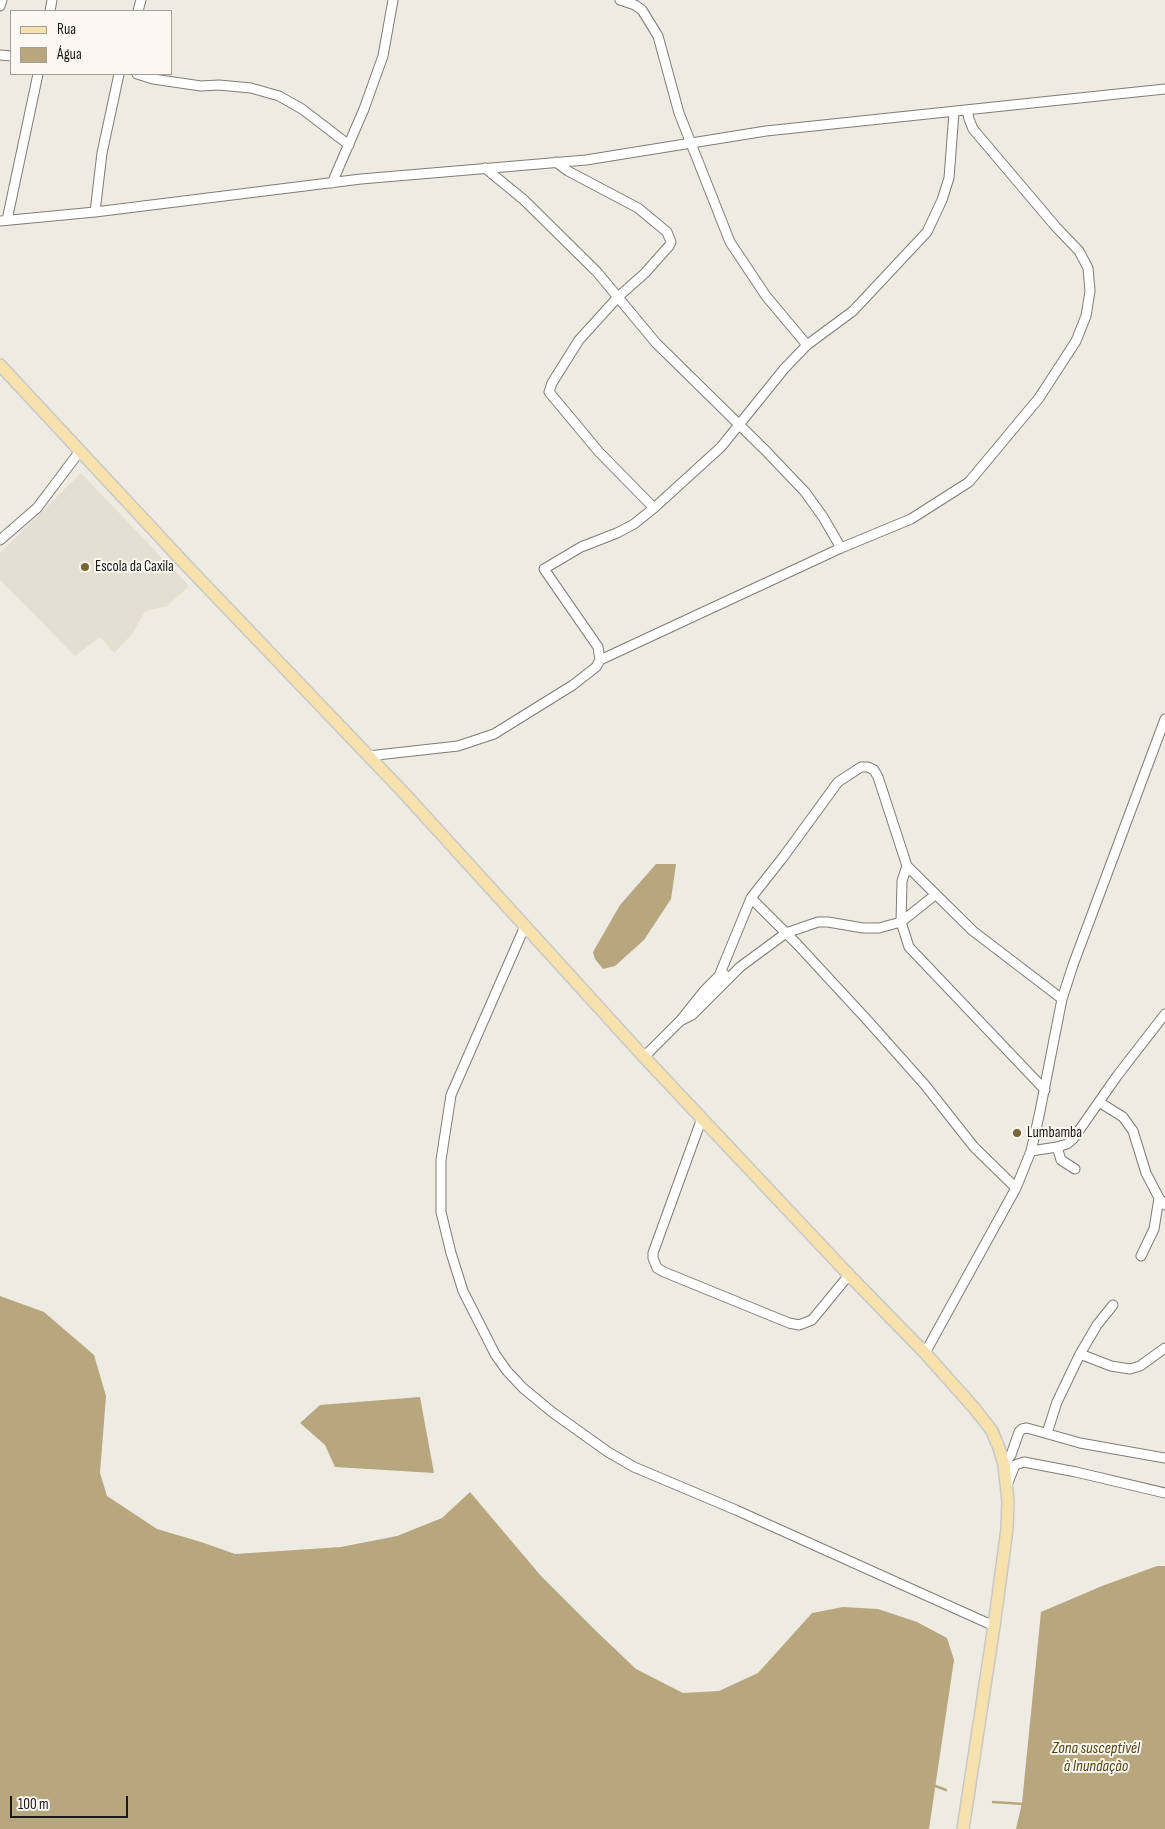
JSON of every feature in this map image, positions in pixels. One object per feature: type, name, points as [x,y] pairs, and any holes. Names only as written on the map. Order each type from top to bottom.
[{"type":"main road","points":[[0,365],[186,566],[368,756],[644,1057],[925,1353],[992,1431],[1004,1465],[1007,1485],[1007,1530],[963,1829]]},
{"type":"street","points":[[0,6],[2,0]]},
{"type":"street","points":[[332,183],[364,110],[383,56],[393,0]]},
{"type":"street","points":[[620,0],[635,5],[642,10],[658,36],[679,113],[730,242],[766,296],[807,345]]},
{"type":"street","points":[[38,75],[3,221],[95,212],[332,183],[586,160],[766,131],[1165,89]]},
{"type":"street","points":[[95,212],[102,153],[120,75]]},
{"type":"street","points":[[140,75],[153,79],[201,86],[219,85],[251,88],[279,96],[302,109],[349,145]]},
{"type":"street","points":[[368,756],[458,746],[494,734],[573,685],[596,667],[600,660],[841,548],[911,519],[969,482],[1039,398],[1076,341],[1086,316],[1090,290],[1088,268],[1079,252],[973,129],[967,110]]},
{"type":"street","points":[[600,660],[598,648],[544,569],[581,547],[634,524],[654,508],[721,447],[784,368],[807,345],[853,310],[927,232],[942,200],[949,178],[954,112]]},
{"type":"street","points":[[556,162],[568,171],[638,208],[670,237],[671,242],[669,246],[645,274],[618,297],[579,340],[552,383],[549,392],[598,452],[654,508]]},
{"type":"street","points":[[485,168],[524,200],[598,272],[656,343],[805,492],[823,517],[841,548]]},
{"type":"street","points":[[0,540],[36,508],[80,450]]},
{"type":"street","points":[[925,1353],[1016,1188],[1031,1151],[1045,1090],[1062,999],[1076,956],[1165,719]]},
{"type":"street","points":[[719,976],[751,898],[832,789],[844,777],[861,767],[874,770],[878,777],[906,866],[973,931],[1062,999]]},
{"type":"street","points":[[906,866],[902,881],[901,922],[909,947],[1045,1090]]},
{"type":"street","points":[[680,1020],[692,1015],[740,967],[786,933],[818,922],[863,928],[879,928],[901,922],[935,895]]},
{"type":"street","points":[[751,898],[786,933],[925,1085],[974,1147],[1016,1188]]},
{"type":"street","points":[[525,926],[451,1095],[441,1160],[440,1212],[451,1253],[463,1290],[495,1354],[507,1371],[552,1412],[608,1452],[634,1467],[736,1510],[994,1626]]},
{"type":"street","points":[[644,1057],[719,976],[740,967]]},
{"type":"street","points":[[1031,1151],[1057,1147],[1067,1144],[1073,1139],[1117,1076],[1165,1014]]},
{"type":"street","points":[[1099,1102],[1123,1118],[1134,1131],[1146,1172],[1162,1201],[1154,1229],[1141,1256]]},
{"type":"street","points":[[702,1118],[653,1252],[653,1258],[658,1268],[789,1323],[799,1325],[812,1320],[849,1275]]},
{"type":"street","points":[[1057,1147],[1061,1160],[1075,1169]]},
{"type":"street","points":[[1047,1433],[1058,1402],[1080,1354],[1098,1325],[1113,1306]]},
{"type":"street","points":[[1080,1354],[1111,1366],[1130,1369],[1140,1366],[1165,1348]]},
{"type":"street","points":[[1004,1465],[1011,1455],[1022,1429],[1027,1428],[1080,1443],[1165,1458]]},
{"type":"street","points":[[1007,1485],[1013,1469],[1018,1463],[1024,1462],[1165,1493]]},
{"type":"shaded area","name":"Escola da Caxila","points":[[81,473],[189,586],[167,606],[145,611],[133,633],[114,653],[100,637],[75,656],[0,580],[0,553]]},
{"type":"water","points":[[656,864],[676,864],[671,899],[644,940],[615,966],[603,969],[595,959],[593,952],[620,905]]},
{"type":"water","points":[[0,1296],[44,1312],[94,1355],[106,1396],[100,1473],[107,1496],[157,1529],[235,1554],[341,1547],[397,1536],[442,1518],[470,1492],[541,1576],[636,1669],[683,1693],[719,1691],[758,1673],[812,1613],[843,1607],[878,1609],[917,1622],[947,1638],[954,1660],[929,1829],[0,1829]]},
{"type":"water","points":[[420,1397],[434,1473],[335,1467],[325,1445],[300,1423],[320,1405]]},
{"type":"water","name":"Zona susceptivél à Inundação","points":[[1157,1566],[1165,1566],[1165,1829],[1016,1829],[1022,1803],[1041,1612],[1102,1586]]},
{"type":"waterway","points":[[933,1785],[946,1790]]},
{"type":"waterway","points":[[993,1802],[1024,1804]]},
{"type":"place","name":"Escola da Caxila","points":[[85,567]]},
{"type":"place","name":"Lumbamba","points":[[1017,1133]]}]
